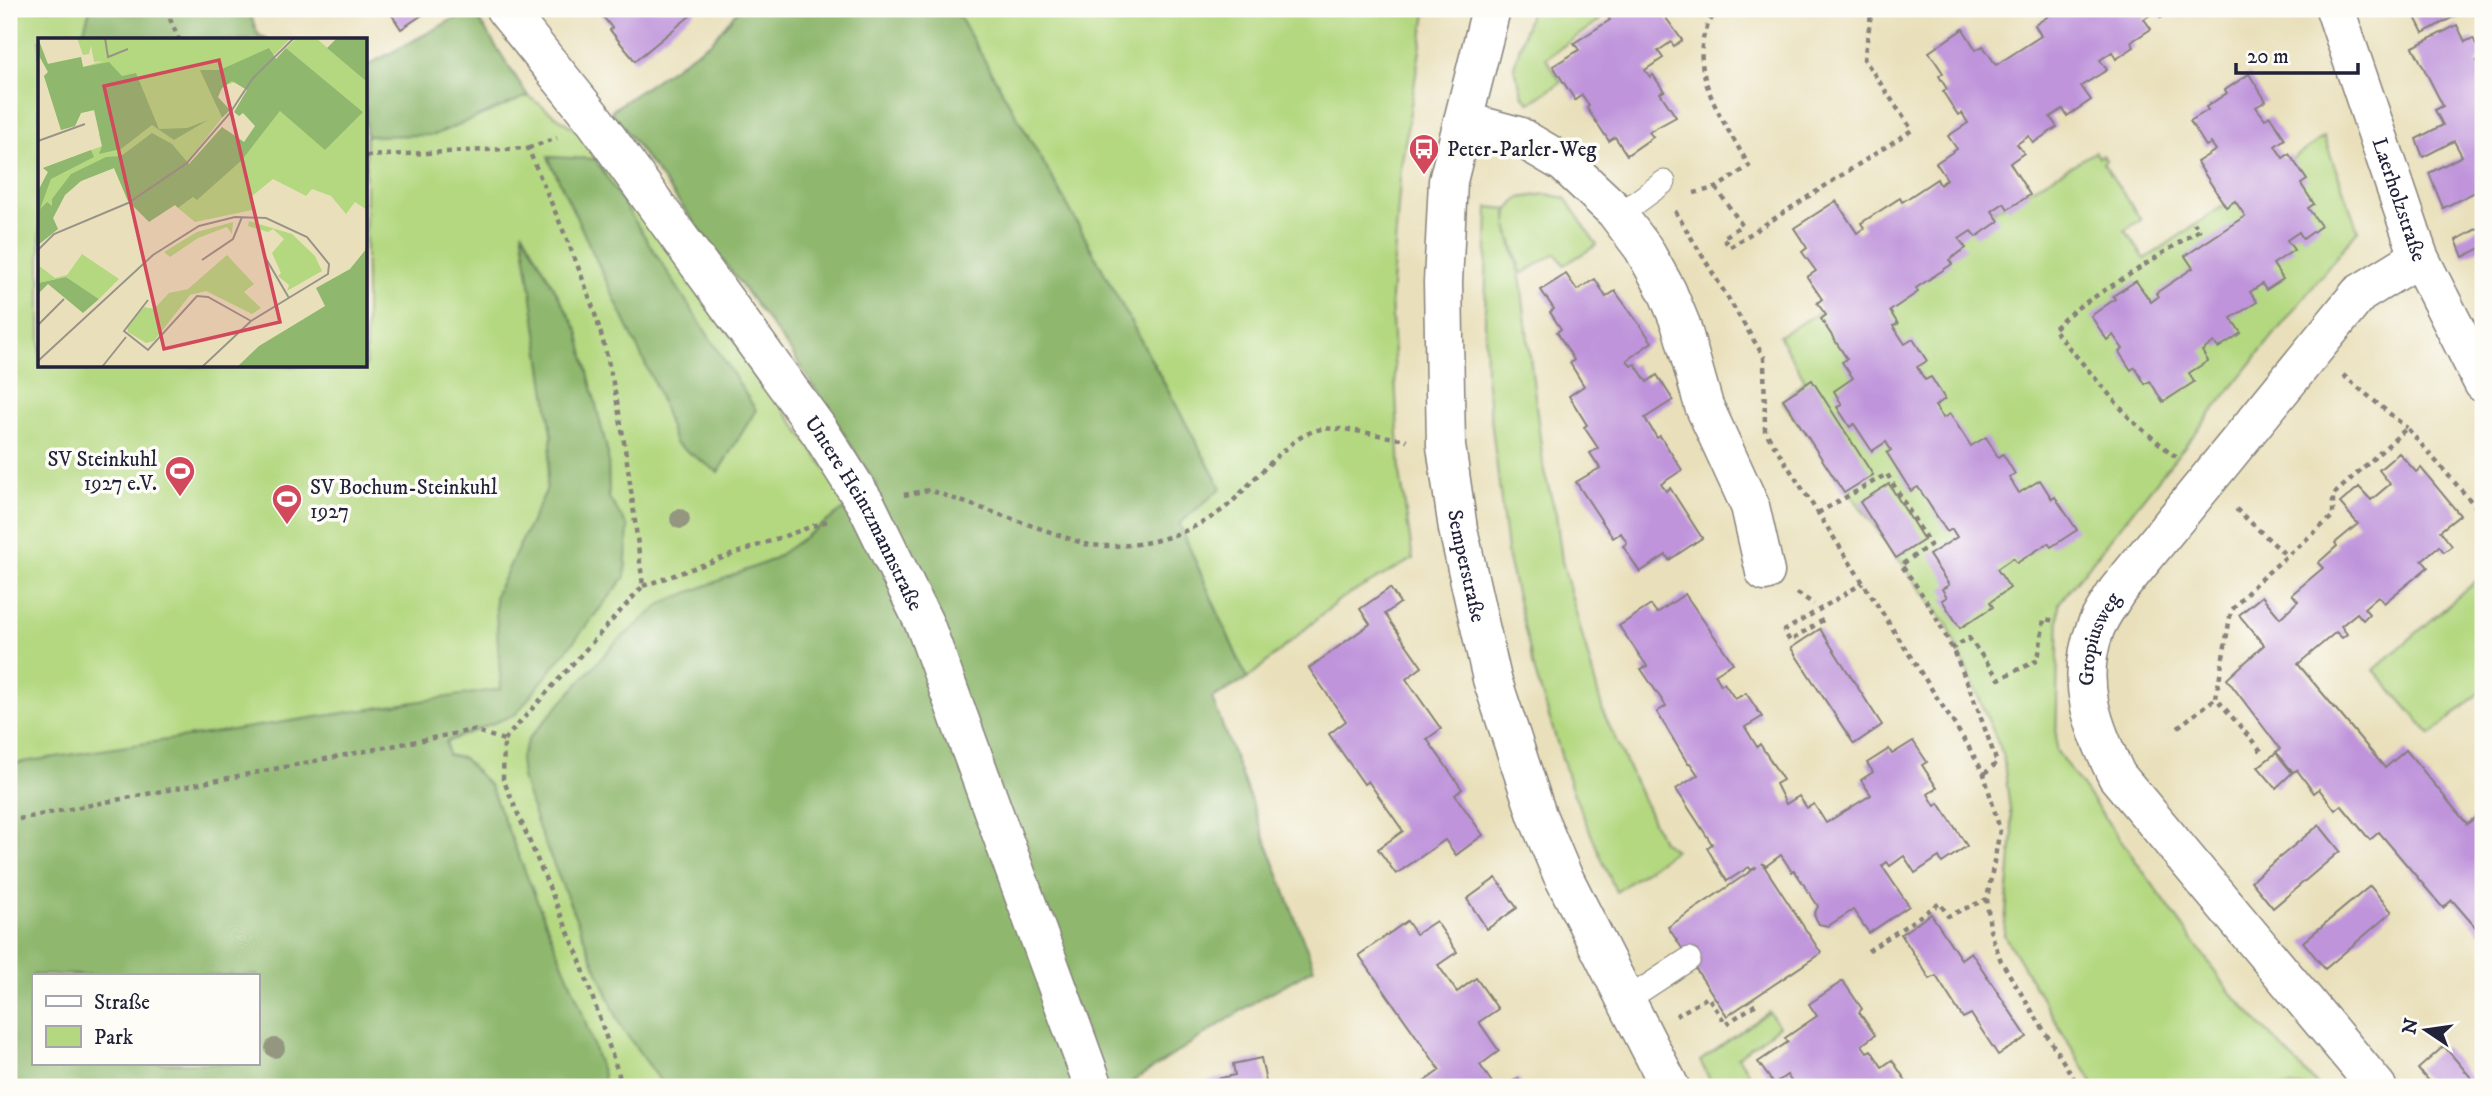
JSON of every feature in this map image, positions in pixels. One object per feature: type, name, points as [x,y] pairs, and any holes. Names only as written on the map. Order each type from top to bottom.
[{"type":"street","name":"Untere Heintzmannstraße","points":[[505,9],[603,132],[820,432],[867,506],[925,625],[1094,1087]]},
{"type":"street","name":"Semperstraße","points":[[1491,9],[1448,181],[1444,269],[1446,446],[1461,541],[1492,680],[1537,815],[1562,874],[1670,1087]]},
{"type":"street","name":"Laerholzstraße","points":[[2335,9],[2418,257],[2483,383]]},
{"type":"street","points":[[1463,121],[1518,136],[1564,163],[1618,216],[1643,248],[1667,291],[1681,325],[1704,405],[1750,506],[1765,572]]},
{"type":"street","name":"Gropiusweg","points":[[2377,1087],[2118,776],[2098,737],[2086,694],[2088,654],[2095,627],[2117,591],[2359,294],[2418,257]]},
{"type":"lane","points":[[1618,216],[1666,191]]},
{"type":"lane","points":[[1625,1001],[1689,959]]},
{"type":"path","points":[[166,9],[178,38]]},
{"type":"path","points":[[1692,194],[1716,188],[1749,166],[1711,97],[1702,65],[1703,38],[1717,9]]},
{"type":"path","points":[[1716,188],[1742,225],[1723,238],[1731,247],[1912,130],[1864,58],[1872,9]]},
{"type":"path","points":[[368,156],[528,148],[591,303],[610,375],[625,451],[643,586]]},
{"type":"path","points":[[1666,191],[1764,356],[1765,431],[1984,774],[2000,830],[1987,899],[1990,930],[2001,961],[2079,1087]]},
{"type":"path","points":[[2194,223],[2199,230],[2074,310],[2053,329],[2132,421],[2207,482],[2287,556]]},
{"type":"path","points":[[2314,351],[2407,428],[2483,516]]},
{"type":"path","points":[[2178,727],[2216,698],[2231,611],[2256,583],[2333,516],[2333,495],[2407,428]]},
{"type":"path","points":[[620,1087],[619,1075],[578,955],[503,779],[504,740],[643,586],[867,506],[929,489],[1085,544],[1108,548],[1137,545],[1185,530],[1210,517],[1230,503],[1282,452],[1303,436],[1322,429],[1446,446]]},
{"type":"path","points":[[1818,513],[1887,474],[1930,545],[1901,565],[1922,591],[1970,687],[1997,763],[1984,774]]},
{"type":"path","points":[[1823,620],[1790,641],[1784,631],[1863,583]]},
{"type":"path","points":[[1951,649],[1969,638],[1999,679],[2038,660],[2044,619]]},
{"type":"path","points":[[2216,698],[2261,751]]},
{"type":"path","points":[[9,821],[472,730],[504,740]]},
{"type":"path","points":[[1868,951],[1940,903],[1948,916],[1987,899]]},
{"type":"path","points":[[1688,1009],[1707,997],[1726,1024],[1758,1003]]},
{"type":"green space","points":[[9,9],[231,9],[238,38],[38,38],[38,368],[368,368],[368,126],[431,123],[528,96],[595,144],[836,483],[1068,1087],[404,1087],[259,974],[32,974],[32,1064],[9,1087]]},
{"type":"green space","points":[[90,9],[248,9],[258,34],[264,38],[82,38]]},
{"type":"green space","points":[[472,9],[528,96],[434,135],[368,136],[368,65]]},
{"type":"green space","points":[[739,9],[955,9],[1063,197],[1221,488],[1179,524],[1247,679],[1212,698],[1314,968],[1256,1001],[1124,1087],[665,1087],[621,1027],[540,832],[522,778],[520,759],[529,738],[614,644],[664,602],[772,560],[877,486],[792,353],[611,111],[712,41]]},
{"type":"green space","points":[[955,9],[1411,9],[1426,13],[1401,167],[1391,298],[1400,473],[1413,559],[1339,600],[1247,679],[1179,524],[1221,488],[1063,197]]},
{"type":"green space","points":[[1531,9],[1599,9],[1600,20],[1546,58],[1561,82],[1530,103],[1523,96],[1514,67]]},
{"type":"green space","points":[[2324,137],[2358,230],[2059,603],[2056,750],[2230,992],[2319,1087],[2095,1087],[2004,935],[2013,834],[2003,754],[1948,626],[1782,401],[1805,380],[1779,336],[2095,152],[2099,157],[2103,155],[2106,160],[2103,163],[2141,220],[2125,230],[2145,259]]},
{"type":"green space","points":[[548,157],[595,159],[756,410],[718,472],[675,443],[656,387]]},
{"type":"green space","points":[[1546,194],[1565,198],[1597,245],[1564,265],[1556,253],[1522,274],[1507,226],[1521,282],[1544,471],[1556,514],[1562,561],[1603,712],[1662,841],[1675,850],[1616,892],[1572,790],[1535,672],[1508,559],[1486,377],[1488,207],[1507,209],[1507,223],[1508,211],[1519,198]]},
{"type":"green space","points":[[522,230],[578,331],[608,454],[609,498],[628,527],[625,577],[516,714],[446,742],[448,755],[463,758],[490,786],[579,1003],[603,1075],[603,1087],[9,1087],[9,764],[501,689],[495,596],[546,491],[552,435]]},
{"type":"green space","points":[[2483,575],[2483,689],[2431,735],[2374,670]]},
{"type":"green space","points":[[1769,1012],[1779,1026],[1738,1057],[1758,1087],[1714,1087],[1700,1061]]},
{"type":"building","points":[[388,9],[431,9],[401,29]]},
{"type":"building","points":[[597,9],[694,9],[696,11],[635,61]]},
{"type":"building","points":[[1611,9],[1665,9],[1661,11],[1682,40],[1674,46],[1671,42],[1658,51],[1663,58],[1645,70],[1650,77],[1653,75],[1664,91],[1660,93],[1676,117],[1649,132],[1653,137],[1627,155],[1615,137],[1609,141],[1587,108],[1589,105],[1582,95],[1575,100],[1553,66],[1579,50],[1574,43],[1610,20],[1605,12]]},
{"type":"building","points":[[2059,9],[2175,9],[2161,18],[2156,11],[2144,19],[2151,29],[2131,42],[2134,47],[2116,59],[2112,52],[2100,60],[2107,70],[2081,86],[2091,100],[2067,116],[2063,109],[2050,117],[2057,127],[2033,143],[2029,136],[2017,144],[2024,153],[2010,163],[2030,195],[2008,209],[2004,203],[1992,211],[1999,221],[1976,237],[1971,231],[1959,239],[1966,248],[1949,260],[1952,264],[1916,288],[1918,292],[1890,311],[1898,324],[1893,326],[1905,344],[1913,339],[1927,361],[1917,367],[1925,380],[1931,377],[1945,399],[1935,406],[1943,418],[1950,414],[1971,446],[1986,437],[1998,457],[2003,454],[2015,474],[2009,477],[2019,493],[2040,480],[2077,530],[2051,547],[2048,543],[2017,563],[2013,558],[1997,569],[2010,588],[1990,602],[1993,607],[1960,628],[1942,600],[1947,597],[1942,589],[1949,585],[1929,555],[1957,537],[1952,529],[1947,532],[1918,487],[1911,491],[1887,453],[1891,450],[1886,442],[1872,451],[1854,424],[1850,427],[1837,407],[1842,405],[1834,391],[1853,378],[1842,362],[1847,359],[1821,319],[1826,315],[1817,303],[1822,299],[1807,277],[1816,271],[1802,252],[1807,248],[1794,228],[1836,201],[1857,233],[1864,228],[1861,223],[1900,198],[1902,202],[1937,179],[1940,185],[1947,179],[1936,163],[1957,149],[1948,136],[1968,123],[1962,113],[1958,115],[1943,92],[1947,89],[1939,76],[1943,73],[1929,52],[1963,29],[1976,50],[1983,46],[1996,65],[2041,36],[2035,25]]},
{"type":"building","points":[[2411,9],[2456,9],[2459,14],[2423,33]]},
{"type":"building","points":[[2457,25],[2465,42],[2473,38],[2483,58],[2477,61],[2483,72],[2483,198],[2479,190],[2443,208],[2429,173],[2462,156],[2454,141],[2423,157],[2416,139],[2443,125],[2435,110],[2443,106],[2413,47]]},
{"type":"building","points":[[2249,74],[2266,101],[2256,107],[2265,119],[2270,116],[2285,139],[2275,146],[2283,158],[2289,154],[2307,180],[2301,184],[2314,204],[2308,208],[2321,226],[2303,239],[2299,232],[2287,240],[2294,250],[2273,264],[2283,279],[2266,290],[2262,284],[2250,292],[2257,302],[2231,318],[2241,333],[2218,348],[2214,342],[2202,351],[2208,361],[2189,373],[2194,382],[2163,402],[2150,381],[2145,384],[2135,367],[2131,370],[2119,352],[2123,349],[2113,335],[2107,340],[2091,316],[2115,299],[2113,296],[2136,281],[2151,302],[2158,297],[2156,293],[2193,268],[2185,256],[2245,216],[2235,201],[2226,207],[2197,162],[2216,150],[2211,143],[2206,146],[2190,121],[2208,110],[2206,107],[2227,93],[2225,90]]},
{"type":"building","points":[[2482,226],[2483,247],[2463,257],[2456,240]]},
{"type":"building","points":[[1566,274],[1577,290],[1595,279],[1606,297],[1615,291],[1652,342],[1627,360],[1631,366],[1635,364],[1647,382],[1657,375],[1673,400],[1645,418],[1682,470],[1661,484],[1666,491],[1670,488],[1702,538],[1669,560],[1666,555],[1640,572],[1623,546],[1627,543],[1621,533],[1613,538],[1576,482],[1600,468],[1590,453],[1598,448],[1569,396],[1584,386],[1570,363],[1574,360],[1557,332],[1561,329],[1550,312],[1554,309],[1541,290]]},
{"type":"building","points":[[1812,380],[1873,475],[1844,493],[1783,399]]},
{"type":"building","points":[[2399,453],[2416,472],[2421,468],[2460,515],[2440,531],[2452,546],[2444,552],[2439,546],[2422,560],[2428,567],[2384,603],[2378,596],[2364,608],[2369,614],[2363,620],[2357,613],[2341,626],[2347,634],[2342,638],[2336,632],[2298,664],[2385,768],[2406,750],[2467,824],[2477,816],[2483,824],[2483,936],[2452,900],[2443,908],[2379,832],[2370,840],[2341,805],[2335,810],[2319,789],[2314,793],[2297,770],[2293,772],[2276,752],[2280,749],[2227,679],[2264,645],[2239,615],[2262,596],[2280,618],[2298,601],[2292,594],[2323,568],[2318,563],[2337,546],[2335,543],[2358,524],[2340,503],[2359,487],[2371,500],[2390,484],[2379,470]]},
{"type":"building","points":[[1889,484],[1924,540],[1896,558],[1860,502]]},
{"type":"building","points":[[1390,588],[1400,603],[1385,614],[1422,667],[1406,679],[1441,729],[1427,739],[1462,789],[1455,795],[1483,835],[1456,855],[1445,840],[1396,874],[1378,849],[1403,831],[1368,781],[1364,784],[1329,734],[1346,721],[1309,668],[1370,624],[1360,609]]},
{"type":"building","points":[[1685,594],[1733,663],[1715,674],[1721,685],[1724,683],[1735,699],[1746,693],[1762,717],[1745,727],[1757,747],[1760,744],[1783,780],[1776,784],[1786,804],[1799,796],[1807,808],[1814,804],[1826,823],[1871,795],[1861,780],[1873,772],[1867,763],[1889,749],[1892,754],[1913,741],[1927,762],[1922,765],[1937,788],[1928,794],[1935,806],[1939,803],[1967,846],[1942,863],[1939,857],[1915,873],[1904,856],[1890,866],[1887,862],[1882,866],[1909,906],[1869,933],[1853,910],[1828,926],[1819,924],[1814,915],[1818,906],[1781,855],[1766,866],[1762,863],[1821,953],[1727,1016],[1668,927],[1757,867],[1751,870],[1749,867],[1727,881],[1707,848],[1712,844],[1676,789],[1698,775],[1690,763],[1688,764],[1657,712],[1666,706],[1641,669],[1647,666],[1619,626],[1651,605],[1657,613]]},
{"type":"building","points":[[1820,629],[1882,725],[1854,744],[1791,648]]},
{"type":"building","points":[[2276,753],[2292,773],[2276,788],[2258,767]]},
{"type":"building","points":[[2319,825],[2340,851],[2273,908],[2251,881]]},
{"type":"building","points":[[1496,878],[1517,908],[1487,929],[1467,899]]},
{"type":"building","points":[[2370,886],[2392,912],[2325,969],[2303,942]]},
{"type":"building","points":[[1931,914],[1961,959],[1971,952],[2027,1037],[1998,1055],[1971,1014],[1963,1018],[1936,976],[1930,979],[1901,934]]},
{"type":"building","points":[[1407,921],[1416,934],[1436,921],[1457,952],[1438,965],[1457,992],[1476,978],[1498,1009],[1479,1022],[1499,1051],[1480,1065],[1495,1087],[1424,1087],[1421,1084],[1440,1070],[1359,955]]},
{"type":"building","points":[[1843,981],[1875,1035],[1862,1045],[1867,1052],[1871,1050],[1882,1067],[1892,1060],[1908,1084],[1903,1087],[1795,1087],[1787,1075],[1774,1084],[1758,1062],[1788,1042],[1785,1038],[1817,1016],[1809,1004]]},
{"type":"building","points":[[2444,1046],[2479,1087],[2433,1087],[2418,1069]]},
{"type":"building","points":[[1261,1058],[1267,1087],[1208,1087],[1207,1081],[1235,1075],[1233,1064]]},
{"type":"building","points":[[1518,1078],[1524,1087],[1505,1087]]},
{"type":"place","name":"Peter-Parler-Weg","points":[[1424,176]]},
{"type":"place","name":"SV Steinkuhl 1927 e.V.","points":[[180,498]]},
{"type":"place","name":"SV Bochum-Steinkuhl 1927","points":[[287,526]]}]
